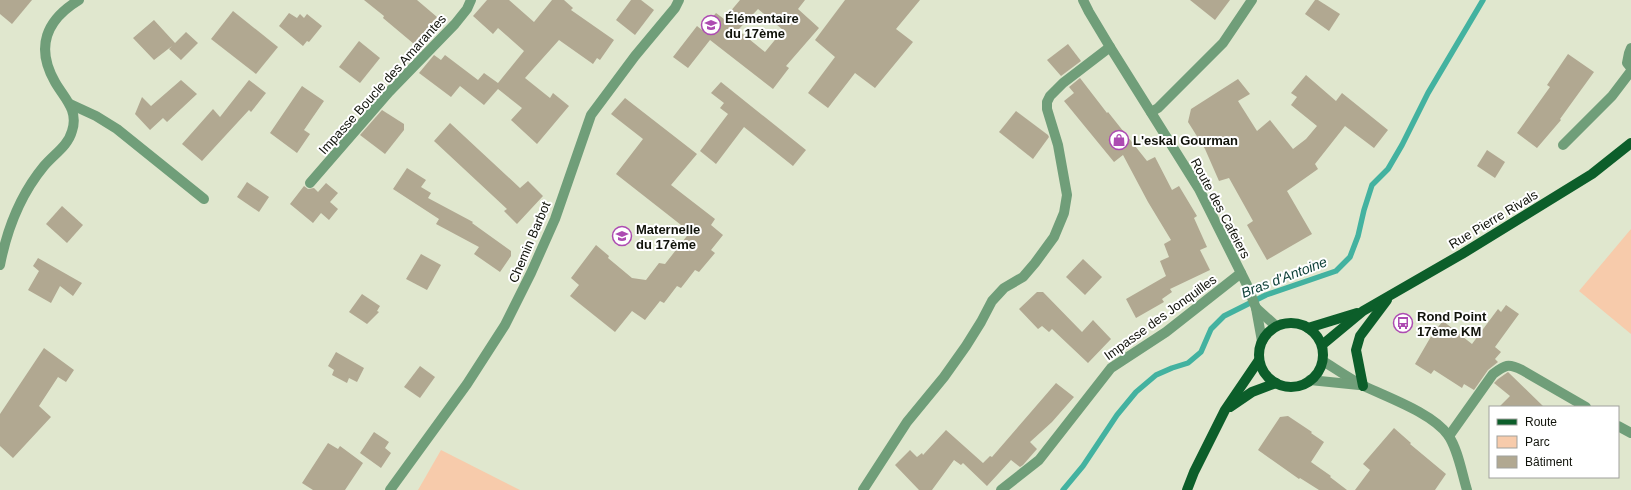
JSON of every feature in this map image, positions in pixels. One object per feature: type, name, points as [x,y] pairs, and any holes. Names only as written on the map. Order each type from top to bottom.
[{"type":"main road","name":"Rue Pierre Rivals","points":[[1322,345],[1363,311],[1462,254],[1592,174],[1631,143]]},
{"type":"main road","points":[[1363,386],[1356,350],[1360,336],[1391,295]]},
{"type":"main road","name":"Rue Pierre Rivals","points":[[1308,328],[1363,311]]},
{"type":"main road","points":[[1287,323],[1298,324],[1308,328],[1316,335],[1322,345],[1322,361],[1320,368],[1310,380],[1303,385],[1294,387],[1276,383],[1268,378],[1262,370],[1259,360],[1259,350],[1262,341],[1268,332],[1276,326],[1287,323]]},
{"type":"main road","points":[[1187,490],[1194,472],[1225,410],[1259,360]]},
{"type":"main road","points":[[1225,410],[1252,392],[1276,383]]},
{"type":"street","points":[[0,265],[6,238],[21,199],[44,166],[69,141],[73,129],[74,116],[70,104],[55,82],[47,64],[45,44],[51,26],[64,11],[79,0]]},
{"type":"street","name":"Impasse Boucle des Amarantes","points":[[310,183],[389,92],[455,24],[471,0]]},
{"type":"street","name":"Chemin Barbot","points":[[390,490],[467,384],[505,325],[531,273],[555,219],[590,115],[635,56],[675,8],[679,0]]},
{"type":"street","name":"Route des Cafeiers","points":[[1083,0],[1110,47],[1198,189],[1247,285],[1256,308],[1262,341]]},
{"type":"street","points":[[1151,112],[1158,108],[1223,43],[1252,0]]},
{"type":"street","points":[[863,490],[907,422],[944,377],[966,346],[982,322],[992,301],[1004,288],[1023,276],[1035,263],[1054,237],[1064,213],[1067,195],[1058,145],[1047,109],[1047,102],[1050,96],[1063,83],[1110,47]]},
{"type":"street","points":[[1563,145],[1612,96],[1631,70],[1627,63],[1631,48]]},
{"type":"street","points":[[70,104],[96,116],[117,130],[204,199]]},
{"type":"street","name":"Impasse des Jonquilles","points":[[1001,490],[1039,460],[1111,368],[1166,332],[1241,273]]},
{"type":"street","name":"Route des Cafeiers","points":[[1256,308],[1276,326]]},
{"type":"street","points":[[1322,361],[1363,386],[1411,408],[1430,420],[1448,436],[1459,461],[1467,490]]},
{"type":"street","points":[[1448,436],[1493,374],[1503,366],[1512,365],[1584,406]]},
{"type":"street","points":[[1310,380],[1363,386]]},
{"type":"street","points":[[1619,427],[1631,433]]},
{"type":"green space","points":[[1631,229],[1631,334],[1579,291]]},
{"type":"green space","points":[[441,450],[520,490],[418,490]]},
{"type":"building","points":[[0,0],[32,0],[12,24],[0,14]]},
{"type":"building","points":[[364,0],[417,0],[437,17],[414,44],[383,18],[384,16]]},
{"type":"building","points":[[487,0],[509,0],[534,22],[552,0],[564,0],[573,8],[571,10],[614,40],[600,60],[597,58],[593,64],[559,40],[525,78],[550,98],[553,93],[569,106],[537,144],[511,120],[522,108],[498,89],[484,105],[460,86],[451,97],[419,73],[434,55],[441,60],[445,55],[478,80],[484,73],[498,83],[524,51],[498,28],[493,34],[473,16]]},
{"type":"building","points":[[631,0],[641,0],[654,10],[635,35],[616,20]]},
{"type":"building","points":[[740,0],[805,0],[798,9],[819,28],[786,66],[789,68],[773,89],[710,40],[688,68],[673,57],[697,26],[702,30],[716,13],[724,19]],"holes":[[[758,9],[783,30],[765,52],[738,30]]]},
{"type":"building","points":[[845,0],[920,0],[896,29],[913,42],[875,88],[855,73],[828,108],[808,93],[835,57],[815,40]]},
{"type":"building","points":[[1190,0],[1230,0],[1215,20]]},
{"type":"building","points":[[1315,0],[1318,0],[1340,14],[1329,31],[1305,14]]},
{"type":"building","points":[[233,11],[278,47],[256,74],[211,39]]},
{"type":"building","points":[[289,13],[297,18],[300,14],[304,18],[307,14],[322,26],[309,42],[307,41],[303,46],[279,26]]},
{"type":"building","points":[[154,20],[175,43],[186,32],[198,43],[181,60],[169,49],[172,46],[154,60],[133,38]]},
{"type":"building","points":[[359,41],[380,58],[360,83],[339,67]]},
{"type":"building","points":[[1068,44],[1081,61],[1061,76],[1047,60]]},
{"type":"building","points":[[1568,54],[1594,72],[1560,119],[1561,120],[1537,148],[1517,133],[1550,87],[1547,85]]},
{"type":"building","points":[[1306,75],[1336,101],[1342,93],[1388,130],[1374,148],[1345,126],[1315,164],[1318,169],[1287,191],[1312,234],[1267,260],[1247,225],[1253,221],[1229,178],[1219,181],[1205,149],[1188,122],[1191,109],[1238,79],[1250,94],[1238,101],[1257,131],[1270,120],[1293,149],[1306,139],[1317,126],[1291,105],[1297,97],[1291,93]]},
{"type":"building","points":[[1080,78],[1147,161],[1155,157],[1172,190],[1179,186],[1197,216],[1194,218],[1207,247],[1200,250],[1210,270],[1170,289],[1172,292],[1162,299],[1164,302],[1136,318],[1126,299],[1166,276],[1160,261],[1169,257],[1164,244],[1171,240],[1148,202],[1123,155],[1114,162],[1064,101],[1074,93],[1069,87]]},
{"type":"building","points":[[181,80],[197,94],[167,122],[163,118],[150,130],[135,114],[142,97],[151,106]]},
{"type":"building","points":[[249,80],[266,93],[251,112],[249,110],[202,161],[182,144],[213,109],[220,117]]},
{"type":"building","points":[[721,82],[806,150],[793,166],[744,127],[716,164],[700,151],[728,114],[720,108],[724,103],[711,93]]},
{"type":"building","points":[[302,86],[324,101],[304,130],[310,134],[297,153],[270,133]]},
{"type":"building","points":[[625,98],[697,154],[671,185],[715,219],[711,225],[723,235],[711,250],[715,253],[699,272],[695,270],[681,288],[677,286],[664,303],[660,301],[645,320],[632,311],[615,332],[570,296],[579,285],[571,278],[596,245],[609,256],[608,258],[632,278],[646,280],[659,263],[665,264],[690,232],[616,174],[643,139],[611,114]]},
{"type":"building","points":[[382,110],[404,124],[404,130],[385,154],[360,135]]},
{"type":"building","points":[[1016,111],[1049,137],[1033,159],[999,132]]},
{"type":"building","points":[[450,123],[520,188],[528,181],[543,196],[517,224],[504,211],[507,209],[434,141]]},
{"type":"building","points":[[1487,150],[1505,162],[1495,178],[1477,166]]},
{"type":"building","points":[[407,168],[426,180],[421,187],[431,193],[428,198],[473,222],[472,223],[511,251],[511,256],[500,272],[474,254],[479,247],[436,224],[439,219],[393,189]]},
{"type":"building","points":[[247,182],[269,197],[259,212],[237,197]]},
{"type":"building","points":[[326,183],[338,193],[330,202],[338,209],[329,220],[321,213],[313,223],[290,204],[304,186],[308,189],[314,188],[318,192]]},
{"type":"building","points":[[62,206],[83,225],[67,243],[46,224]]},
{"type":"building","points":[[421,254],[441,265],[427,290],[406,279]]},
{"type":"building","points":[[38,258],[82,283],[73,296],[60,286],[51,303],[28,290],[39,271],[33,266]]},
{"type":"building","points":[[1083,259],[1102,277],[1085,295],[1066,277]]},
{"type":"building","points":[[1037,292],[1043,292],[1082,332],[1093,320],[1111,339],[1088,363],[1052,329],[1049,332],[1042,326],[1038,329],[1019,309]]},
{"type":"building","points":[[362,294],[380,306],[377,311],[379,312],[367,324],[349,312]]},
{"type":"building","points":[[1506,305],[1519,314],[1495,347],[1501,352],[1495,359],[1498,362],[1488,370],[1474,390],[1464,384],[1462,388],[1434,370],[1431,374],[1415,364],[1433,333],[1443,321],[1472,344],[1498,309],[1501,312]]},
{"type":"building","points":[[44,348],[74,370],[66,382],[58,377],[39,406],[51,417],[13,458],[0,446],[0,414]]},
{"type":"building","points":[[336,352],[364,368],[357,382],[349,378],[347,383],[332,375],[334,370],[328,366]]},
{"type":"building","points":[[420,366],[435,377],[420,398],[404,387]]},
{"type":"building","points":[[1508,372],[1543,406],[1500,406],[1510,396],[1494,383]]},
{"type":"building","points":[[1056,383],[1074,397],[1052,422],[1030,442],[1037,449],[1023,465],[1020,467],[1011,460],[987,486],[963,463],[961,465],[954,460],[932,490],[919,490],[895,465],[910,450],[917,457],[922,453],[923,455],[946,430],[983,463],[990,456],[992,457]]},
{"type":"building","points":[[1288,416],[1324,442],[1311,462],[1331,476],[1330,477],[1347,490],[1319,490],[1300,478],[1299,479],[1258,450],[1280,417]]},
{"type":"building","points":[[1394,428],[1411,443],[1410,444],[1446,474],[1435,490],[1355,490],[1370,470],[1363,464]]},
{"type":"building","points":[[374,432],[389,442],[385,448],[391,453],[381,468],[360,453]]},
{"type":"building","points":[[328,443],[338,449],[340,446],[363,463],[345,490],[313,490],[302,483]]},
{"type":"waterway","name":"Bras d'Antoine","points":[[1063,490],[1083,466],[1117,415],[1136,392],[1156,375],[1188,363],[1201,352],[1211,329],[1224,316],[1266,295],[1336,271],[1350,257],[1358,236],[1372,185],[1388,169],[1402,145],[1428,93],[1483,0]]},
{"type":"place","name":"Élémentaire du 17ème","points":[[711,25]]},
{"type":"place","name":"L'eskal Gourman","points":[[1119,140]]},
{"type":"place","name":"Maternelle du 17ème","points":[[622,236]]},
{"type":"place","name":"Rond Point 17ème KM","points":[[1403,323]]}]
